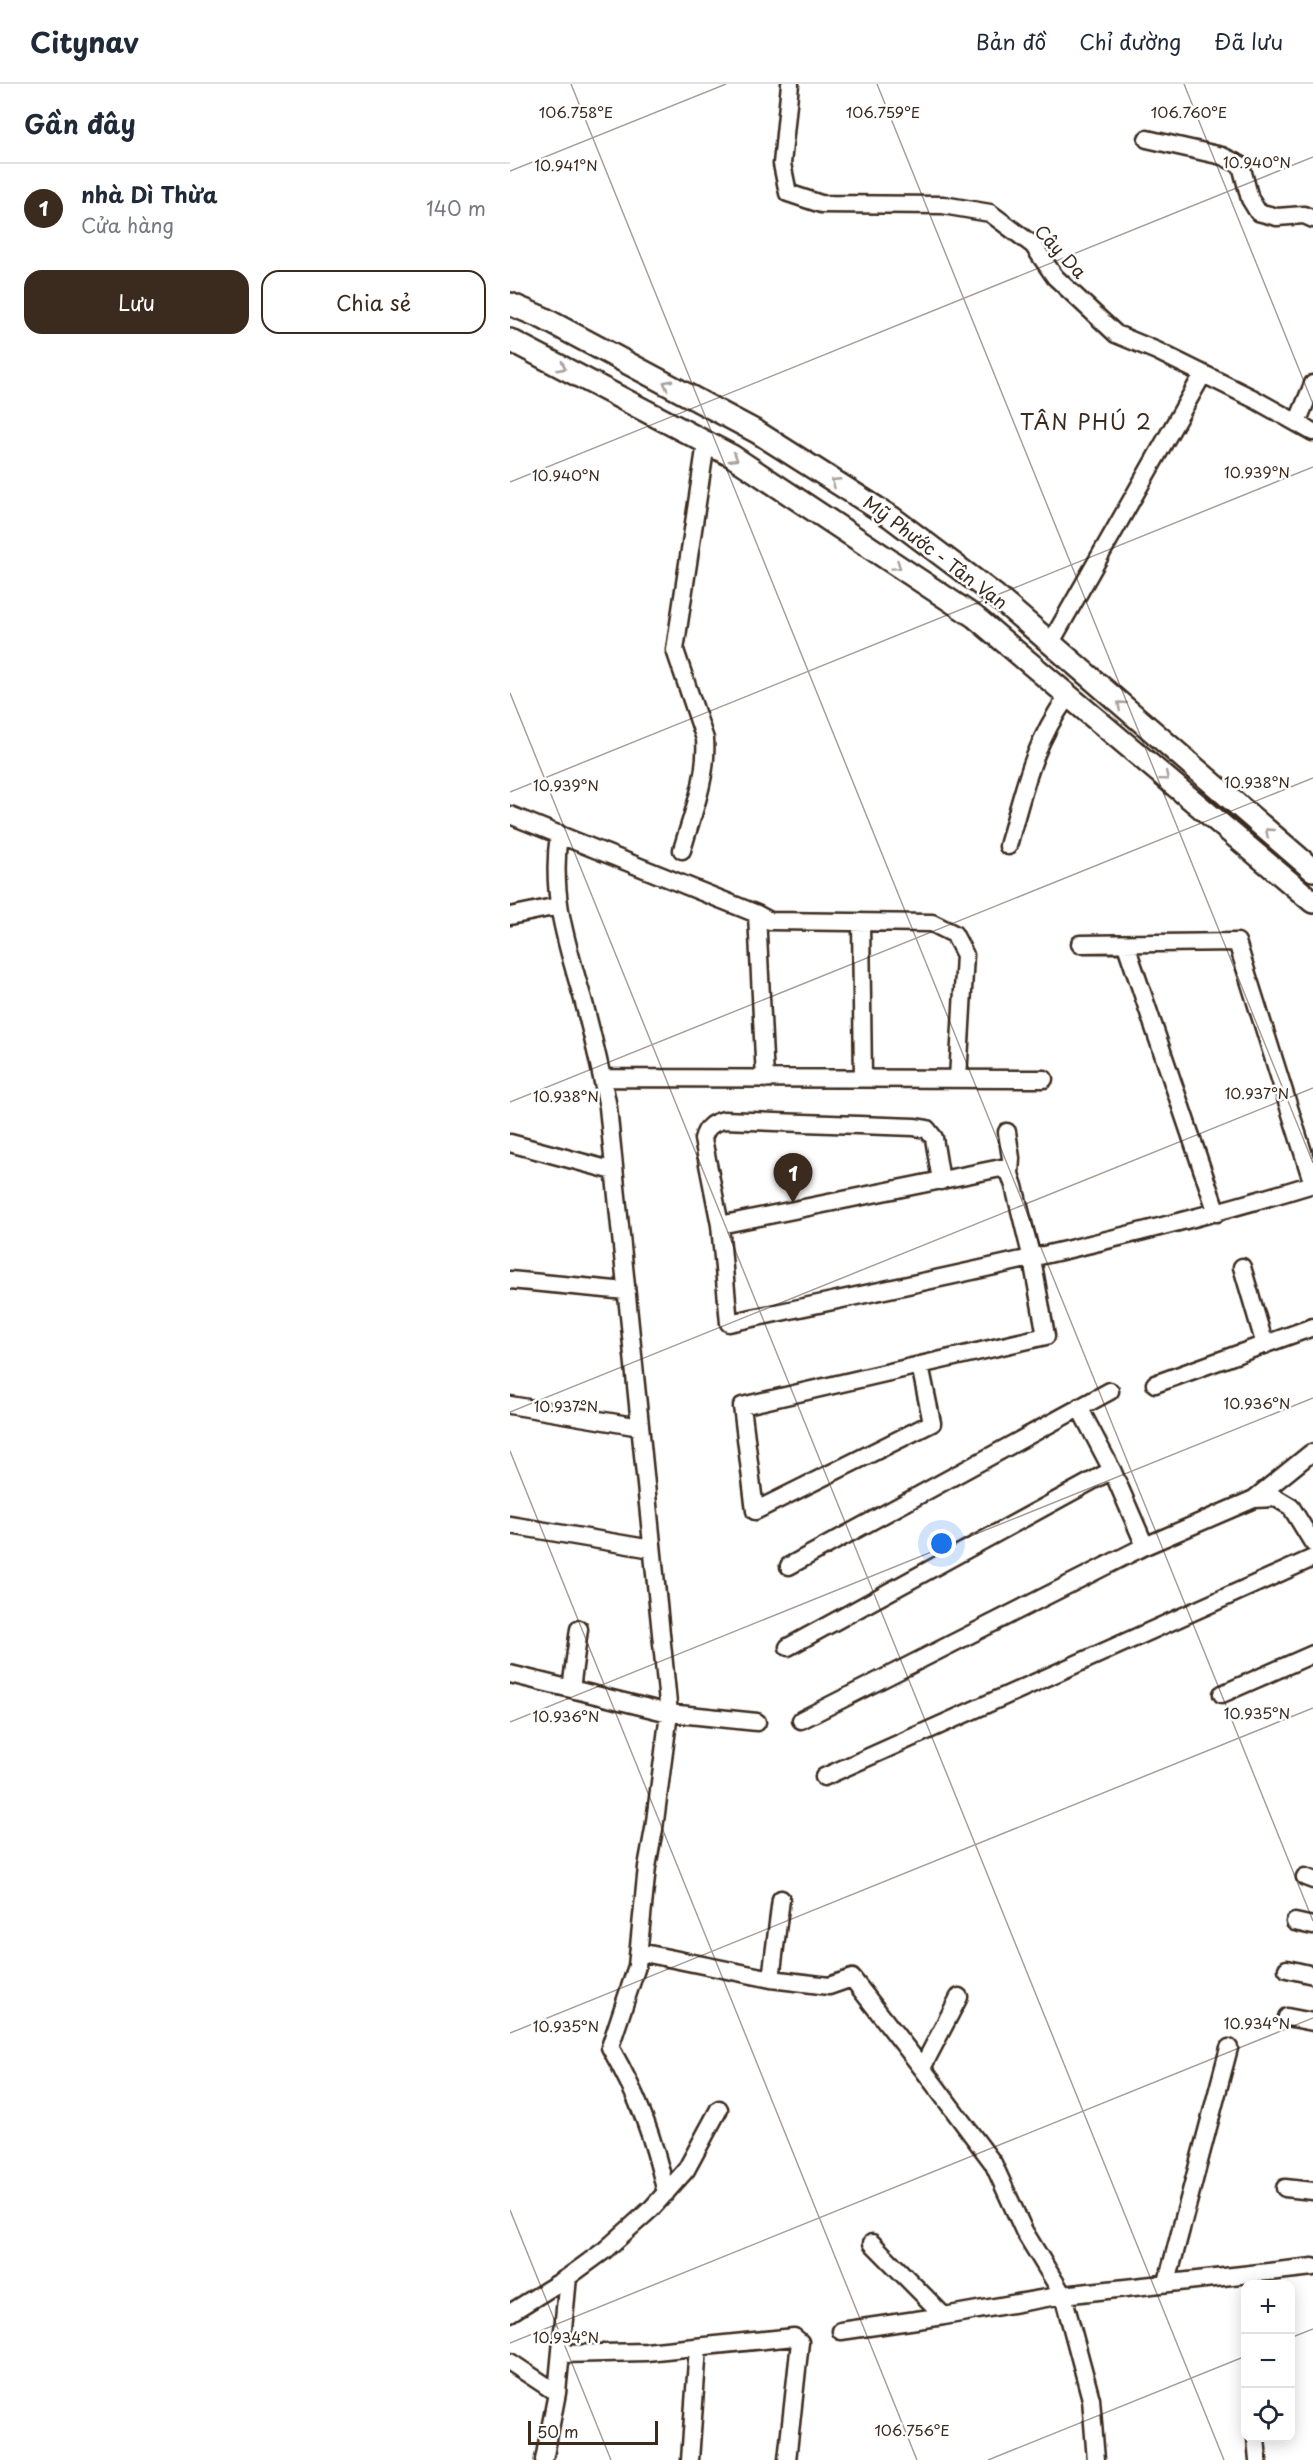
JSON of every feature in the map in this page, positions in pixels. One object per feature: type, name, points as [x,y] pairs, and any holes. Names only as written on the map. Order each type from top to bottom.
[{"type":"main road","name":"Mỹ Phước - Tân Vạn","points":[[510,304],[543,318],[758,432],[891,517],[996,596],[1313,870]]},
{"type":"main road","name":"Mỹ Phước - Tân Vạn","points":[[510,340],[732,456],[975,617],[1313,902]]},
{"type":"street","name":"Cây Da","points":[[790,84],[782,164],[788,193],[821,204],[944,205],[990,213],[1032,245],[1055,277],[1116,334],[1203,374],[1313,432]]},
{"type":"street","points":[[1147,139],[1222,156],[1241,165],[1250,198],[1258,212],[1277,217],[1304,215],[1313,219]]},
{"type":"street","points":[[1050,644],[1203,374]]},
{"type":"street","points":[[1297,423],[1313,384]]},
{"type":"street","points":[[682,850],[703,776],[706,754],[705,739],[675,650],[706,443]]},
{"type":"street","points":[[1008,846],[1037,748],[1051,720],[1068,696]]},
{"type":"street","points":[[510,815],[770,921],[932,923],[954,934],[965,955],[958,1078]]},
{"type":"street","points":[[559,834],[556,855],[558,906],[608,1107],[669,1713],[647,1867],[639,1952],[631,1991],[610,2047],[631,2083],[646,2120],[666,2193]]},
{"type":"street","points":[[510,916],[558,906]]},
{"type":"street","points":[[757,914],[765,1079]]},
{"type":"street","points":[[861,922],[863,1079]]},
{"type":"street","points":[[941,1181],[934,1138],[927,1129],[724,1120],[709,1127],[703,1139],[720,1225],[729,1323],[1032,1258],[1216,1213],[1313,1184],[1237,942],[1080,944]]},
{"type":"street","points":[[1126,945],[1216,1213]]},
{"type":"street","points":[[602,1078],[1044,1079]]},
{"type":"street","points":[[920,1365],[932,1424],[755,1510],[742,1406],[920,1365],[1046,1336],[1032,1258],[1010,1174],[1011,1158],[1007,1132]]},
{"type":"street","points":[[510,1143],[614,1171]]},
{"type":"street","points":[[720,1225],[1001,1168],[1010,1174]]},
{"type":"street","points":[[1242,1268],[1265,1345]]},
{"type":"street","points":[[510,1280],[626,1291]]},
{"type":"street","points":[[1155,1384],[1313,1327]]},
{"type":"street","points":[[789,1566],[1110,1391]]},
{"type":"street","points":[[510,1405],[640,1427]]},
{"type":"street","points":[[1079,1407],[1112,1470],[1145,1546]]},
{"type":"street","points":[[801,1720],[1145,1546],[1254,1499],[1311,1453]]},
{"type":"street","points":[[788,1647],[1112,1470]]},
{"type":"street","points":[[1254,1499],[1276,1498],[1291,1507],[1313,1543]]},
{"type":"street","points":[[510,1525],[652,1549]]},
{"type":"street","points":[[824,1777],[1313,1558]]},
{"type":"street","points":[[572,1689],[579,1629]]},
{"type":"street","points":[[1222,1694],[1313,1654]]},
{"type":"street","points":[[510,1674],[669,1713],[757,1722]]},
{"type":"street","points":[[771,1979],[781,1899]]},
{"type":"street","points":[[1295,1922],[1313,1926]]},
{"type":"street","points":[[639,1952],[771,1979],[829,1986],[852,1978],[993,2163],[1024,2231],[1063,2295],[1091,2399],[1096,2460]]},
{"type":"street","points":[[1287,1969],[1313,1975]]},
{"type":"street","points":[[922,2068],[959,1997]]},
{"type":"street","points":[[1287,2017],[1313,2022]]},
{"type":"street","points":[[1167,2282],[1229,2048]]},
{"type":"street","points":[[510,2313],[568,2277],[618,2239],[666,2193],[686,2170],[719,2109]]},
{"type":"street","points":[[1285,2188],[1313,2191]]},
{"type":"street","points":[[872,2243],[944,2316]]},
{"type":"street","points":[[841,2331],[1063,2295],[1313,2267]]},
{"type":"street","points":[[544,2460],[557,2393],[568,2277]]},
{"type":"street","points":[[561,2354],[646,2352],[794,2337],[800,2342],[787,2460]]},
{"type":"street","points":[[690,2460],[698,2347]]},
{"type":"street","points":[[510,2362],[557,2393]]},
{"type":"street","points":[[1256,2442],[1258,2460]]},
{"type":"place","name":"nhà Dì Thừa","points":[[793,1203]]},
{"type":"district","name":"TÂN PHÚ 2","points":[[1086,423]]}]
